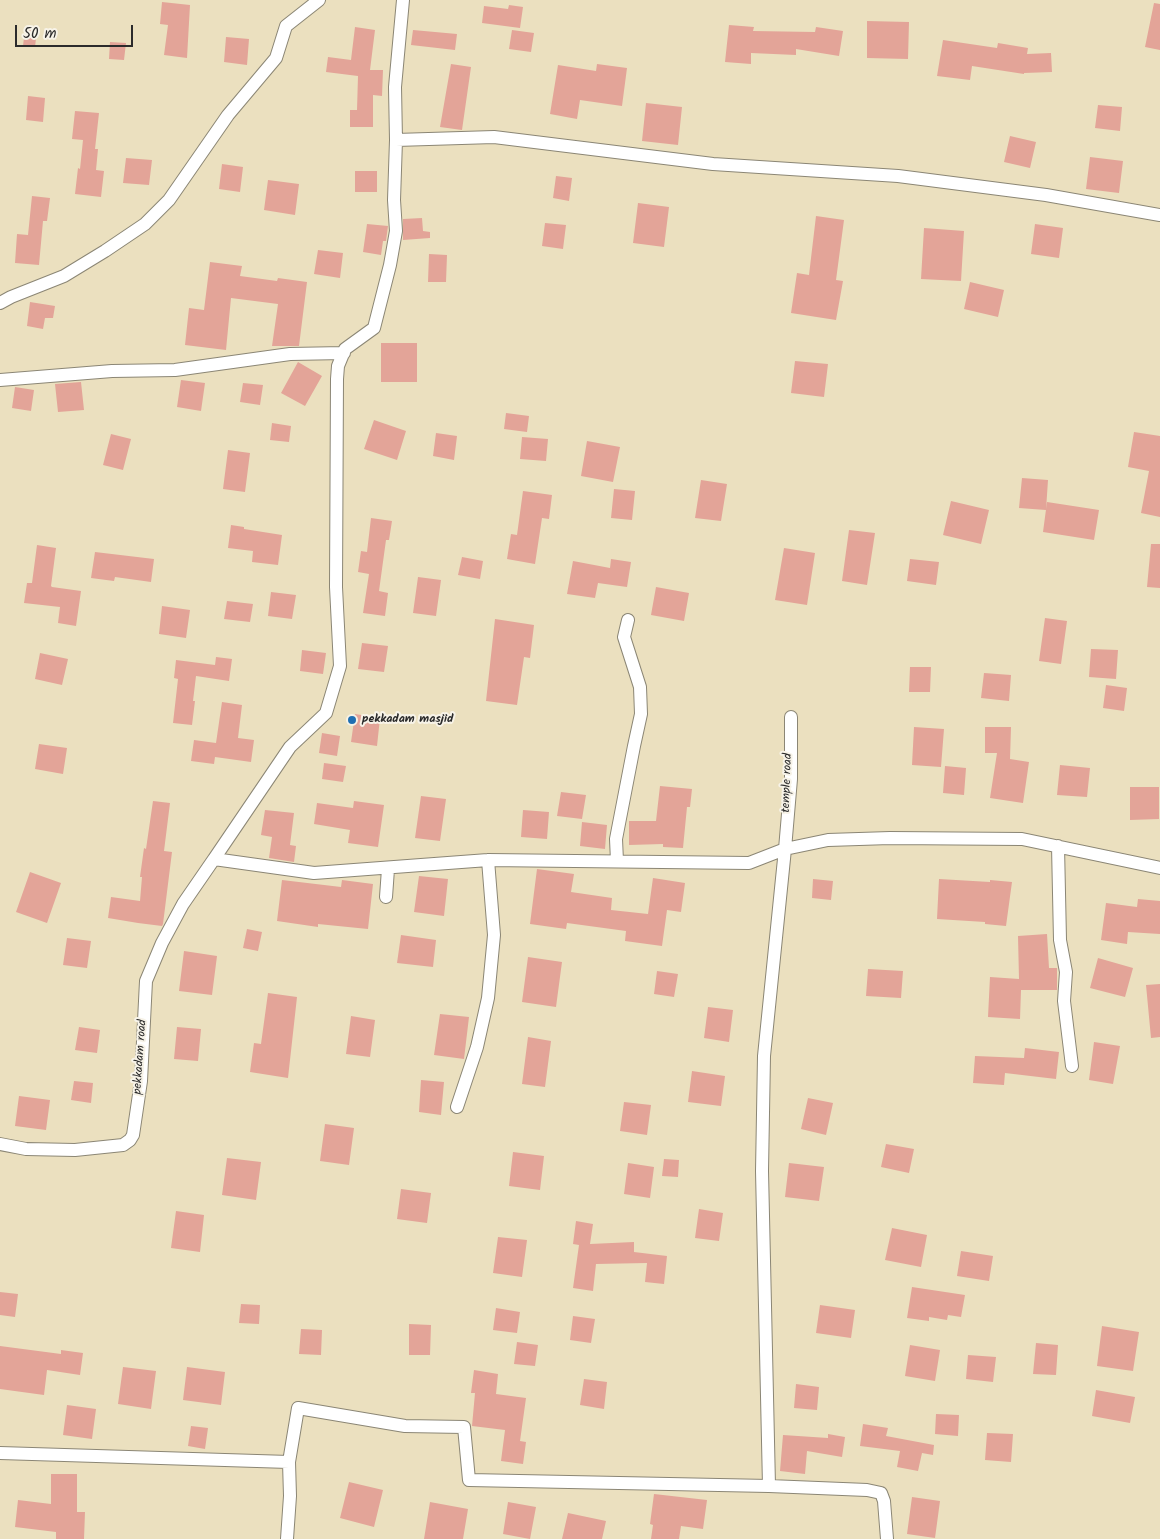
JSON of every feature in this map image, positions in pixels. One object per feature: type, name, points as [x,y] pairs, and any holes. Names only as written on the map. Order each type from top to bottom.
[{"type":"street","points":[[0,304],[10,297],[64,276],[145,224],[169,200],[228,115],[276,58],[286,26],[319,0]]},
{"type":"street","points":[[0,380],[112,371],[176,370],[290,354],[344,353],[345,349],[374,328],[383,299],[396,232],[394,200],[395,88],[403,0]]},
{"type":"street","points":[[396,140],[494,138],[713,164],[898,176],[1046,195],[1160,215]]},
{"type":"street","name":"pekkadam road","points":[[0,1144],[26,1149],[76,1150],[124,1145],[130,1140],[133,1135],[141,1081],[146,982],[162,943],[183,904],[290,747],[326,713],[340,666],[336,587],[337,379],[338,366],[344,353]]},
{"type":"street","points":[[617,861],[616,839],[641,714],[640,687],[624,637],[628,620]]},
{"type":"street","name":"temple road","points":[[769,1486],[762,1171],[764,1056],[791,779],[791,717]]},
{"type":"street","points":[[214,859],[314,873],[388,869],[488,860],[749,863],[785,849],[828,840],[890,838],[1022,839],[1160,868]]},
{"type":"street","points":[[1058,846],[1060,940],[1066,972],[1064,1001],[1072,1066]]},
{"type":"street","points":[[457,1107],[477,1046],[488,998],[494,935],[488,860]]},
{"type":"street","points":[[386,897],[388,869]]},
{"type":"street","points":[[287,1539],[290,1496],[288,1462],[298,1408],[405,1426],[464,1428],[468,1480],[769,1486],[867,1490],[881,1493],[884,1501],[887,1539]]},
{"type":"street","points":[[0,1452],[288,1462]]},
{"type":"building","points":[[162,2],[190,5],[187,58],[164,55],[168,25],[160,24]]},
{"type":"building","points":[[1154,3],[1160,4],[1160,50],[1145,47]]},
{"type":"building","points":[[509,5],[523,7],[520,28],[482,23],[484,6],[508,9]]},
{"type":"building","points":[[867,21],[909,22],[908,59],[867,58]]},
{"type":"building","points":[[729,25],[754,27],[753,31],[815,32],[816,27],[843,31],[839,56],[796,49],[796,55],[751,53],[751,64],[725,62]]},
{"type":"building","points":[[355,27],[375,30],[370,70],[383,70],[382,96],[373,95],[373,127],[350,127],[350,110],[357,110],[358,76],[326,72],[328,57],[351,60]]},
{"type":"building","points":[[25,29],[37,30],[35,47],[23,46]]},
{"type":"building","points":[[413,30],[457,34],[455,50],[411,45]]},
{"type":"building","points":[[512,30],[534,33],[531,52],[509,49]]},
{"type":"building","points":[[226,37],[249,39],[247,65],[224,62]]},
{"type":"building","points":[[943,40],[997,48],[998,43],[1028,48],[1027,54],[1051,53],[1052,72],[1024,74],[972,66],[970,80],[937,76]]},
{"type":"building","points":[[110,42],[126,43],[124,60],[109,59]]},
{"type":"building","points":[[451,64],[471,67],[462,130],[440,127]]},
{"type":"building","points":[[597,64],[627,68],[622,106],[580,100],[577,119],[550,114],[558,65],[596,71]]},
{"type":"building","points":[[28,96],[45,98],[43,122],[26,120]]},
{"type":"building","points":[[646,103],[682,107],[678,145],[642,141]]},
{"type":"building","points":[[1098,105],[1122,107],[1120,131],[1095,128]]},
{"type":"building","points":[[75,111],[99,113],[95,149],[98,149],[96,170],[104,171],[101,197],[75,194],[83,140],[72,139]]},
{"type":"building","points":[[1010,136],[1036,142],[1030,168],[1004,162]]},
{"type":"building","points":[[1090,157],[1123,161],[1119,193],[1086,189]]},
{"type":"building","points":[[126,158],[152,160],[149,185],[123,183]]},
{"type":"building","points":[[222,164],[243,167],[240,192],[219,189]]},
{"type":"building","points":[[355,171],[377,171],[377,192],[355,192]]},
{"type":"building","points":[[556,176],[572,178],[569,201],[553,198]]},
{"type":"building","points":[[268,180],[299,184],[295,215],[264,210]]},
{"type":"building","points":[[32,196],[50,198],[47,221],[43,221],[39,265],[15,263],[17,234],[28,235]]},
{"type":"building","points":[[638,203],[669,207],[664,247],[633,243]]},
{"type":"building","points":[[816,216],[844,220],[836,280],[843,281],[836,320],[791,313],[797,273],[809,275]]},
{"type":"building","points":[[422,218],[423,231],[430,232],[430,238],[403,240],[403,219]]},
{"type":"building","points":[[545,223],[566,225],[563,249],[542,246]]},
{"type":"building","points":[[367,224],[388,226],[386,241],[383,241],[381,255],[363,252]]},
{"type":"building","points":[[1035,224],[1063,228],[1059,258],[1031,254]]},
{"type":"building","points":[[924,228],[964,231],[961,281],[921,279]]},
{"type":"building","points":[[318,250],[343,253],[340,278],[314,274]]},
{"type":"building","points":[[429,254],[447,255],[446,282],[428,282]]},
{"type":"building","points":[[210,262],[242,266],[240,276],[277,281],[278,278],[307,282],[299,346],[272,346],[278,304],[231,298],[226,350],[185,345],[189,308],[204,310]]},
{"type":"building","points":[[970,282],[1004,290],[998,317],[964,309]]},
{"type":"building","points":[[30,302],[55,306],[53,318],[45,318],[43,329],[27,326]]},
{"type":"building","points":[[381,343],[417,343],[417,382],[381,382]]},
{"type":"building","points":[[795,361],[828,364],[824,397],[791,393]]},
{"type":"building","points":[[298,362],[322,376],[305,406],[281,393]]},
{"type":"building","points":[[181,380],[205,383],[201,411],[177,407]]},
{"type":"building","points":[[81,382],[84,410],[58,412],[55,384]]},
{"type":"building","points":[[243,383],[263,385],[260,405],[240,402]]},
{"type":"building","points":[[15,387],[34,390],[31,411],[12,408]]},
{"type":"building","points":[[506,413],[529,416],[527,432],[504,429]]},
{"type":"building","points":[[374,420],[406,431],[397,460],[364,449]]},
{"type":"building","points":[[272,423],[291,426],[289,442],[270,440]]},
{"type":"building","points":[[1134,432],[1160,436],[1160,517],[1141,513],[1149,471],[1128,467]]},
{"type":"building","points":[[436,433],[457,436],[454,460],[433,456]]},
{"type":"building","points":[[111,434],[131,439],[123,470],[103,465]]},
{"type":"building","points":[[522,437],[548,439],[546,461],[520,459]]},
{"type":"building","points":[[587,441],[620,447],[613,482],[581,476]]},
{"type":"building","points":[[228,450],[250,453],[245,492],[223,489]]},
{"type":"building","points":[[1022,478],[1048,480],[1046,510],[1019,508]]},
{"type":"building","points":[[701,480],[727,484],[721,521],[695,518]]},
{"type":"building","points":[[614,489],[635,491],[632,520],[611,518]]},
{"type":"building","points":[[523,491],[552,495],[549,519],[542,518],[535,564],[507,559],[511,534],[517,535]]},
{"type":"building","points":[[951,501],[989,510],[981,544],[943,535]]},
{"type":"building","points":[[1047,502],[1099,510],[1094,540],[1043,532]]},
{"type":"building","points":[[371,518],[392,521],[389,540],[386,540],[379,591],[388,593],[385,616],[363,613],[369,574],[358,572],[361,551],[367,552]]},
{"type":"building","points":[[231,525],[282,535],[278,565],[252,562],[253,551],[228,548]]},
{"type":"building","points":[[849,530],[875,533],[867,585],[842,581]]},
{"type":"building","points":[[1151,544],[1160,544],[1160,588],[1147,587]]},
{"type":"building","points":[[37,545],[56,548],[51,586],[81,591],[76,626],[58,623],[60,607],[24,603],[27,583],[32,583]]},
{"type":"building","points":[[784,548],[815,553],[807,605],[775,600]]},
{"type":"building","points":[[95,552],[154,559],[151,582],[115,577],[114,581],[91,578]]},
{"type":"building","points":[[462,557],[483,561],[480,579],[458,575]]},
{"type":"building","points":[[611,559],[631,562],[627,587],[598,583],[595,598],[567,594],[573,561],[610,568]]},
{"type":"building","points":[[910,559],[939,562],[936,585],[907,581]]},
{"type":"building","points":[[418,577],[441,580],[436,616],[413,613]]},
{"type":"building","points":[[656,587],[689,593],[684,621],[651,615]]},
{"type":"building","points":[[271,592],[296,595],[292,619],[268,616]]},
{"type":"building","points":[[227,601],[253,604],[250,622],[224,619]]},
{"type":"building","points":[[162,606],[190,610],[186,638],[159,634]]},
{"type":"building","points":[[1045,618],[1067,621],[1061,664],[1039,661]]},
{"type":"building","points":[[495,619],[534,625],[530,658],[524,657],[517,705],[486,701]]},
{"type":"building","points":[[362,643],[388,646],[384,672],[358,669]]},
{"type":"building","points":[[1091,649],[1118,650],[1116,679],[1089,677]]},
{"type":"building","points":[[302,650],[326,653],[323,674],[300,671]]},
{"type":"building","points":[[40,653],[68,659],[62,685],[35,679]]},
{"type":"building","points":[[216,657],[232,659],[229,681],[196,676],[192,725],[173,723],[178,679],[174,678],[176,660],[215,665]]},
{"type":"building","points":[[910,667],[931,667],[930,692],[909,692]]},
{"type":"building","points":[[984,673],[1011,675],[1009,701],[981,698]]},
{"type":"building","points":[[1106,685],[1127,688],[1124,711],[1103,708]]},
{"type":"building","points":[[222,702],[242,705],[238,738],[254,740],[251,762],[215,757],[214,764],[191,761],[194,740],[216,743]]},
{"type":"building","points":[[355,714],[380,718],[377,746],[351,742]]},
{"type":"building","points":[[914,727],[944,729],[941,767],[912,765]]},
{"type":"building","points":[[985,727],[1011,727],[1010,759],[1029,762],[1023,803],[990,798],[997,753],[985,753]]},
{"type":"building","points":[[322,733],[340,736],[337,756],[319,753]]},
{"type":"building","points":[[39,744],[67,748],[63,774],[35,769]]},
{"type":"building","points":[[324,763],[346,766],[343,782],[322,779]]},
{"type":"building","points":[[1060,765],[1090,768],[1087,797],[1057,795]]},
{"type":"building","points":[[945,766],[966,768],[964,795],[943,793]]},
{"type":"building","points":[[660,786],[692,789],[690,807],[687,807],[683,848],[663,847],[663,844],[629,845],[629,821],[656,821]]},
{"type":"building","points":[[1130,787],[1159,787],[1159,819],[1130,820]]},
{"type":"building","points":[[561,792],[586,795],[582,819],[557,816]]},
{"type":"building","points":[[421,796],[446,799],[440,841],[415,838]]},
{"type":"building","points":[[153,801],[170,803],[164,851],[172,852],[163,924],[162,926],[108,918],[111,897],[140,901],[142,877],[140,877]]},
{"type":"building","points":[[354,801],[384,805],[378,847],[348,843],[350,830],[314,824],[317,803],[353,808]]},
{"type":"building","points":[[265,810],[294,813],[290,845],[296,846],[294,862],[269,858],[272,837],[261,835]]},
{"type":"building","points":[[523,810],[549,812],[547,839],[521,837]]},
{"type":"building","points":[[582,822],[607,825],[605,849],[580,846]]},
{"type":"building","points":[[537,869],[574,874],[571,892],[612,898],[611,910],[648,914],[653,878],[685,883],[681,912],[667,910],[662,946],[625,941],[626,931],[567,923],[566,929],[530,924]]},
{"type":"building","points":[[30,872],[61,883],[47,923],[16,912]]},
{"type":"building","points":[[419,876],[448,879],[444,916],[414,912]]},
{"type":"building","points":[[813,879],[833,881],[831,900],[812,898]]},
{"type":"building","points":[[939,879],[1012,882],[1006,926],[985,924],[985,922],[937,919]]},
{"type":"building","points":[[282,880],[341,887],[342,880],[373,884],[368,929],[318,924],[318,927],[277,921]]},
{"type":"building","points":[[1138,899],[1160,901],[1160,934],[1128,932],[1127,944],[1101,940],[1106,903],[1137,907]]},
{"type":"building","points":[[247,929],[262,932],[258,951],[243,948]]},
{"type":"building","points":[[1047,934],[1049,968],[1057,968],[1057,990],[1021,990],[1020,1019],[988,1017],[990,977],[1019,979],[1018,936]]},
{"type":"building","points":[[401,935],[436,940],[433,967],[397,963]]},
{"type":"building","points":[[67,938],[91,941],[87,968],[63,965]]},
{"type":"building","points":[[184,951],[217,956],[212,995],[179,991]]},
{"type":"building","points":[[528,957],[562,962],[556,1007],[522,1002]]},
{"type":"building","points":[[1098,958],[1133,968],[1125,997],[1090,988]]},
{"type":"building","points":[[868,969],[903,971],[901,998],[866,996]]},
{"type":"building","points":[[657,971],[678,974],[674,997],[654,994]]},
{"type":"building","points":[[1160,984],[1160,1037],[1151,1038],[1146,985]]},
{"type":"building","points":[[268,993],[297,997],[288,1078],[250,1072],[254,1043],[261,1044]]},
{"type":"building","points":[[708,1007],[733,1010],[729,1042],[704,1038]]},
{"type":"building","points":[[440,1014],[469,1017],[464,1059],[434,1055]]},
{"type":"building","points":[[351,1016],[375,1020],[370,1057],[346,1054]]},
{"type":"building","points":[[79,1027],[100,1030],[97,1053],[75,1050]]},
{"type":"building","points":[[177,1027],[201,1029],[198,1061],[174,1059]]},
{"type":"building","points":[[528,1037],[551,1041],[545,1087],[522,1084]]},
{"type":"building","points":[[1094,1042],[1120,1046],[1113,1084],[1089,1080]]},
{"type":"building","points":[[1025,1048],[1059,1052],[1056,1079],[1005,1073],[1004,1085],[973,1083],[975,1056],[1024,1058]]},
{"type":"building","points":[[692,1071],[725,1076],[721,1106],[688,1102]]},
{"type":"building","points":[[421,1080],[444,1082],[441,1115],[419,1112]]},
{"type":"building","points":[[74,1081],[93,1083],[91,1103],[71,1100]]},
{"type":"building","points":[[19,1096],[50,1100],[46,1130],[15,1126]]},
{"type":"building","points":[[808,1098],[833,1103],[826,1135],[801,1129]]},
{"type":"building","points":[[624,1102],[651,1105],[647,1135],[620,1131]]},
{"type":"building","points":[[325,1124],[354,1128],[349,1165],[320,1161]]},
{"type":"building","points":[[886,1144],[914,1149],[909,1173],[881,1167]]},
{"type":"building","points":[[513,1152],[544,1156],[540,1190],[509,1186]]},
{"type":"building","points":[[227,1158],[261,1162],[256,1200],[222,1195]]},
{"type":"building","points":[[664,1159],[679,1160],[678,1177],[662,1176]]},
{"type":"building","points":[[628,1163],[654,1167],[650,1198],[624,1194]]},
{"type":"building","points":[[789,1163],[824,1167],[819,1201],[785,1197]]},
{"type":"building","points":[[401,1189],[431,1193],[427,1223],[397,1219]]},
{"type":"building","points":[[699,1209],[723,1213],[719,1241],[695,1238]]},
{"type":"building","points":[[176,1211],[204,1215],[200,1252],[171,1248]]},
{"type":"building","points":[[576,1221],[593,1224],[590,1244],[634,1242],[634,1252],[667,1256],[664,1284],[645,1282],[647,1263],[596,1264],[593,1291],[573,1288],[579,1245],[573,1244]]},
{"type":"building","points":[[892,1228],[927,1235],[921,1267],[885,1260]]},
{"type":"building","points":[[498,1237],[527,1240],[522,1277],[493,1273]]},
{"type":"building","points":[[961,1251],[993,1256],[989,1281],[957,1276]]},
{"type":"building","points":[[912,1287],[965,1295],[961,1317],[948,1315],[947,1320],[929,1317],[929,1321],[907,1318]]},
{"type":"building","points":[[0,1292],[18,1294],[15,1317],[0,1315]]},
{"type":"building","points":[[241,1304],[260,1305],[259,1324],[239,1323]]},
{"type":"building","points":[[820,1305],[855,1310],[851,1338],[816,1333]]},
{"type":"building","points":[[496,1308],[520,1312],[517,1333],[493,1330]]},
{"type":"building","points":[[573,1316],[595,1319],[591,1343],[570,1340]]},
{"type":"building","points":[[409,1324],[431,1325],[430,1355],[409,1355]]},
{"type":"building","points":[[1102,1326],[1139,1332],[1133,1371],[1097,1366]]},
{"type":"building","points":[[301,1329],[322,1330],[321,1355],[299,1354]]},
{"type":"building","points":[[517,1342],[538,1345],[535,1366],[514,1364]]},
{"type":"building","points":[[1036,1343],[1058,1345],[1056,1375],[1033,1374]]},
{"type":"building","points":[[910,1345],[940,1350],[935,1381],[905,1376]]},
{"type":"building","points":[[0,1346],[61,1354],[61,1350],[83,1353],[80,1375],[47,1370],[44,1395],[0,1389]]},
{"type":"building","points":[[968,1355],[996,1357],[993,1382],[966,1379]]},
{"type":"building","points":[[123,1367],[156,1371],[151,1409],[118,1404]]},
{"type":"building","points":[[187,1367],[225,1372],[221,1405],[183,1400]]},
{"type":"building","points":[[474,1370],[498,1374],[496,1394],[526,1398],[520,1441],[526,1442],[523,1464],[501,1461],[505,1430],[472,1426],[475,1393],[471,1393]]},
{"type":"building","points":[[584,1379],[607,1382],[604,1409],[580,1405]]},
{"type":"building","points":[[796,1384],[819,1387],[817,1410],[794,1408]]},
{"type":"building","points":[[1096,1390],[1135,1397],[1130,1423],[1092,1416]]},
{"type":"building","points":[[67,1405],[96,1409],[92,1439],[63,1435]]},
{"type":"building","points":[[936,1414],[959,1415],[958,1436],[935,1434]]},
{"type":"building","points":[[863,1424],[888,1428],[886,1436],[934,1445],[933,1455],[922,1453],[918,1471],[897,1467],[900,1451],[860,1446]]},
{"type":"building","points":[[191,1426],[208,1428],[205,1449],[188,1446]]},
{"type":"building","points":[[987,1433],[1013,1434],[1011,1462],[985,1460]]},
{"type":"building","points":[[828,1434],[845,1437],[842,1457],[807,1451],[805,1474],[780,1471],[783,1435],[828,1438]]},
{"type":"building","points":[[51,1474],[77,1474],[77,1512],[85,1512],[84,1539],[56,1539],[56,1532],[15,1527],[18,1500],[51,1504]]},
{"type":"building","points":[[349,1482],[383,1490],[374,1527],[340,1518]]},
{"type":"building","points":[[654,1494],[707,1500],[703,1529],[681,1526],[679,1539],[651,1539],[653,1525],[650,1524]]},
{"type":"building","points":[[912,1497],[940,1501],[935,1538],[907,1534]]},
{"type":"building","points":[[430,1502],[468,1509],[463,1539],[424,1539]]},
{"type":"building","points":[[508,1502],[536,1507],[530,1539],[503,1534]]},
{"type":"building","points":[[568,1513],[606,1521],[602,1539],[562,1539]]},
{"type":"place","name":"pekkadam masjid","points":[[352,720]]}]
